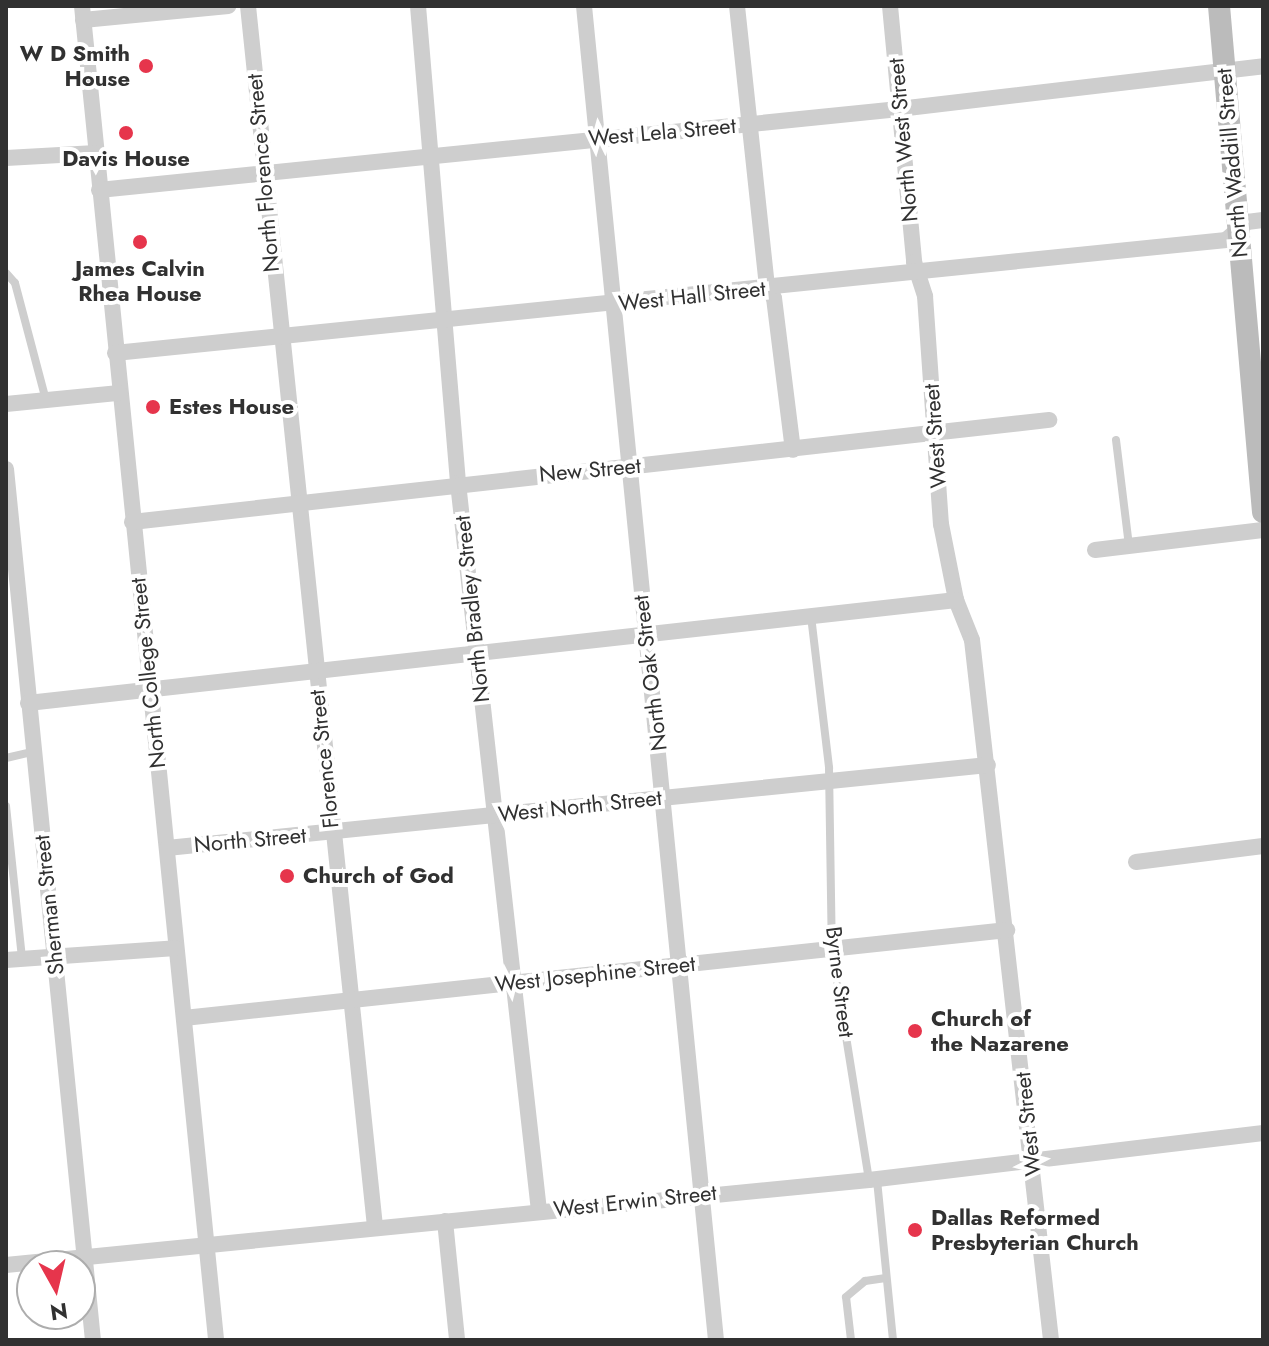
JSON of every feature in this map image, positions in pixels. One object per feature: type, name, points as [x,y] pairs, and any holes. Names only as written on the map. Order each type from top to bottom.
[{"type":"street","points":[[83,13],[228,6]]},
{"type":"street","name":"North Florence Street","points":[[248,6],[279,339]]},
{"type":"street","name":"North Bradley Street","points":[[418,6],[442,323],[458,483],[539,1211]]},
{"type":"street","name":"North Oak Street","points":[[584,6],[644,632],[705,1194],[716,1340]]},
{"type":"street","points":[[737,6],[767,287],[774,298],[793,450]]},
{"type":"street","name":"North West Street","points":[[890,6],[919,272]]},
{"type":"street","name":"North Waddill Street","points":[[1219,6],[1263,512]]},
{"type":"street","name":"North College Street","points":[[83,13],[216,1340]]},
{"type":"street","name":"West Lela Street","points":[[99,190],[596,137],[899,109],[1263,66]]},
{"type":"street","points":[[6,158],[96,153]]},
{"type":"street","name":"West Hall Street","points":[[115,353],[442,323],[1226,240],[1247,222],[1263,220]]},
{"type":"street","name":"West Street","points":[[919,272],[941,524],[956,600],[972,640],[1051,1340]]},
{"type":"street","name":"Florence Street","points":[[279,339],[375,1227]]},
{"type":"street","points":[[6,404],[119,393]]},
{"type":"street","name":"New Street","points":[[132,522],[458,483],[793,450],[1049,420]]},
{"type":"street","name":"Sherman Street","points":[[6,469],[83,1250]]},
{"type":"street","points":[[1095,550],[1263,530]]},
{"type":"street","points":[[28,703],[644,632],[956,600]]},
{"type":"street","points":[[828,782],[988,765]]},
{"type":"street","name":"West North Street","points":[[332,832],[828,782]]},
{"type":"street","name":"North Street","points":[[167,848],[332,832]]},
{"type":"street","points":[[1136,862],[1263,846]]},
{"type":"street","name":"West Josephine Street","points":[[184,1018],[1007,930]]},
{"type":"street","points":[[14,960],[176,948]]},
{"type":"street","name":"West Erwin Street","points":[[96,1256],[873,1179],[1263,1133]]},
{"type":"street","points":[[445,1221],[457,1340]]},
{"type":"lane","points":[[6,273],[15,283],[46,400]]},
{"type":"lane","points":[[1116,440],[1129,546]]},
{"type":"lane","points":[[811,615],[828,782]]},
{"type":"lane","points":[[6,758],[33,752]]},
{"type":"lane","name":"Byrne Street","points":[[828,782],[832,949],[873,1179],[893,1340]]},
{"type":"lane","points":[[6,806],[14,960]]},
{"type":"lane","points":[[851,1340],[846,1297],[865,1281],[886,1278]]},
{"type":"place","name":"W D Smith House","points":[[146,66]]},
{"type":"place","name":"Davis House","points":[[126,133]]},
{"type":"place","name":"James Calvin Rhea House","points":[[140,242]]},
{"type":"place","name":"Estes House","points":[[153,407]]},
{"type":"place","name":"Church of God","points":[[287,876]]},
{"type":"place","name":"Church of the Nazarene","points":[[915,1031]]},
{"type":"place","name":"Dallas Reformed Presbyterian Church","points":[[915,1230]]}]
